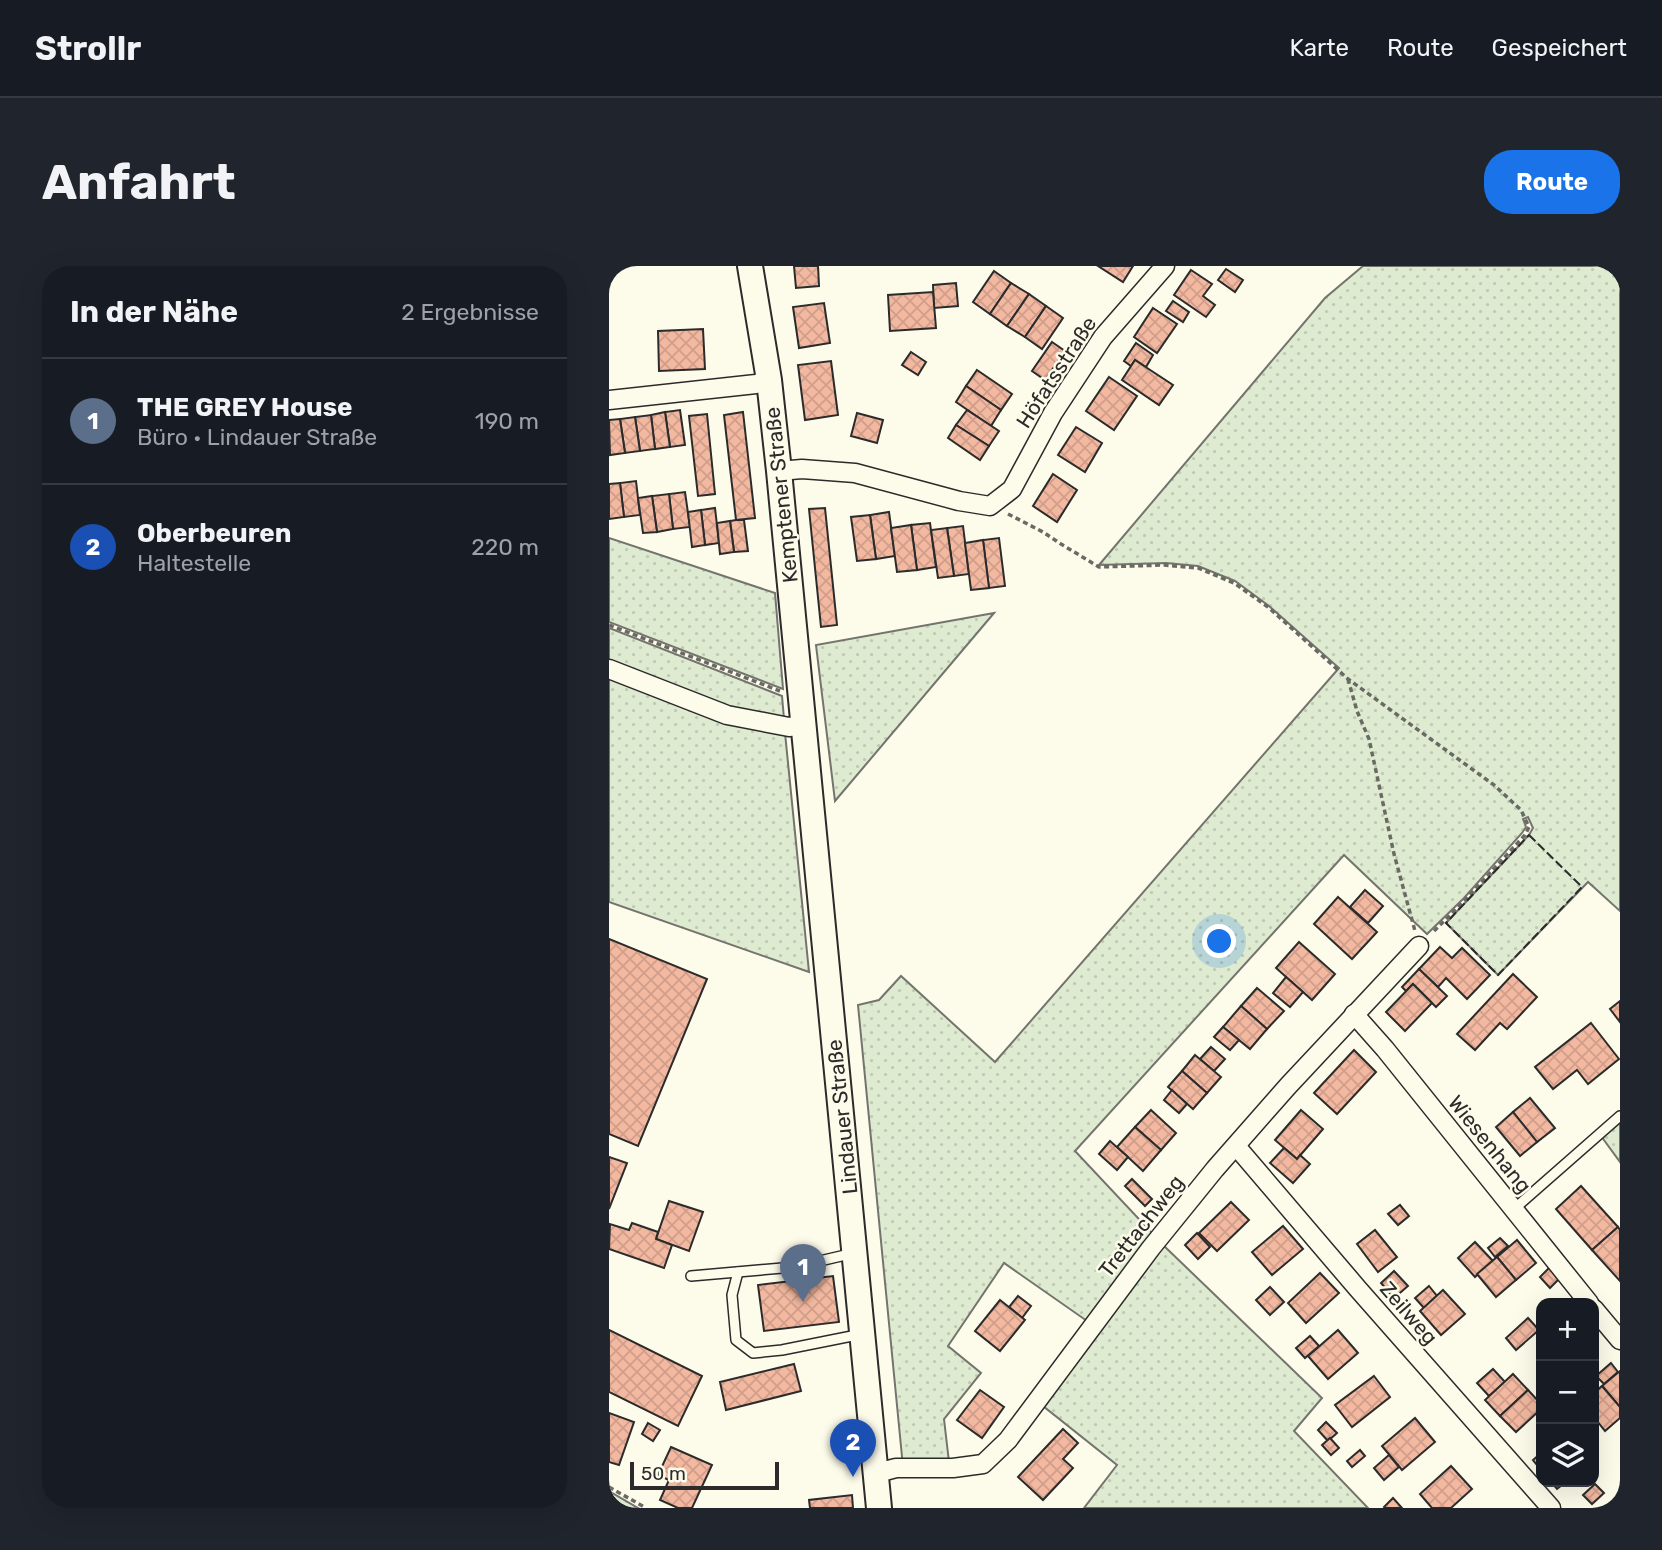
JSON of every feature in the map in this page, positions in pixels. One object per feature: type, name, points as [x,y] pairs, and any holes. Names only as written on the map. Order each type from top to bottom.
[{"type":"main road","name":"Kemptener Straße","points":[[750,266],[779,471],[804,725]]},
{"type":"main road","name":"Lindauer Straße","points":[[804,725],[879,1508]]},
{"type":"street","name":"Höfatsstraße","points":[[990,506],[1012,489],[1053,413],[1103,337],[1165,266]]},
{"type":"street","points":[[609,400],[756,384],[768,380]]},
{"type":"street","points":[[779,471],[802,469],[855,473],[959,501],[990,506]]},
{"type":"street","points":[[609,669],[727,715],[789,727],[804,725]]},
{"type":"street","name":"Trettachweg","points":[[877,1473],[896,1468],[953,1468],[983,1464],[1008,1440],[1151,1248],[1215,1169],[1419,946]]},
{"type":"street","name":"Wiesenhang","points":[[1355,1014],[1585,1298]]},
{"type":"street","name":"Zeilweg","points":[[1237,1146],[1357,1289],[1551,1508]]},
{"type":"street","points":[[1599,1315],[1620,1340]]},
{"type":"lane","points":[[1514,1209],[1620,1116]]},
{"type":"lane","points":[[691,1276],[794,1267],[856,1252]]},
{"type":"lane","points":[[738,1272],[732,1295],[736,1340],[753,1353],[863,1334]]},
{"type":"path","points":[[990,506],[1043,532],[1099,567],[1164,565],[1198,568],[1234,583],[1268,607],[1348,679],[1494,785],[1521,810],[1529,827],[1525,835],[1419,946],[1394,854],[1369,739],[1348,679]]},
{"type":"path","points":[[609,625],[788,694]]},
{"type":"path","points":[[609,1487],[646,1508]]},
{"type":"green space","points":[[1363,266],[1620,266],[1620,911],[1588,882],[1498,975],[1446,923],[1529,835],[1533,828],[1528,817],[1523,819],[1526,827],[1522,833],[1464,898],[1427,934],[1344,855],[1075,1151],[1153,1234],[1087,1321],[1004,1263],[948,1346],[981,1373],[944,1419],[949,1462],[903,1467],[858,1005],[879,1000],[901,976],[995,1062],[1339,668],[1269,606],[1235,581],[1198,566],[1166,563],[1099,565],[1325,298]]},
{"type":"green space","points":[[609,538],[775,593],[783,689],[609,622]]},
{"type":"green space","points":[[994,613],[835,801],[816,645]]},
{"type":"green space","points":[[609,628],[782,696],[784,719],[729,710],[609,663]]},
{"type":"green space","points":[[609,676],[785,733],[809,972],[609,902]]},
{"type":"green space","points":[[1620,1120],[1620,1162],[1601,1136]]},
{"type":"green space","points":[[1162,1244],[1322,1398],[1294,1431],[1368,1508],[1084,1508],[1117,1465],[1043,1406]]},
{"type":"green space","points":[[609,1491],[638,1508],[609,1508]]},
{"type":"building","points":[[794,266],[818,266],[819,286],[796,288]]},
{"type":"building","points":[[1098,266],[1133,266],[1123,282]]},
{"type":"building","points":[[1226,269],[1243,280],[1235,292],[1218,280]]},
{"type":"building","points":[[1191,270],[1212,284],[1203,296],[1215,305],[1206,317],[1174,295]]},
{"type":"building","points":[[994,271],[1011,283],[990,314],[973,302]]},
{"type":"building","points":[[956,283],[958,306],[934,308],[933,285]]},
{"type":"building","points":[[1011,283],[1029,294],[1007,326],[990,314]]},
{"type":"building","points":[[933,292],[936,328],[890,331],[888,295]]},
{"type":"building","points":[[1029,294],[1046,306],[1025,337],[1007,326]]},
{"type":"building","points":[[1173,301],[1189,312],[1183,322],[1166,311]]},
{"type":"building","points":[[824,303],[830,343],[799,348],[793,307]]},
{"type":"building","points":[[1046,306],[1063,318],[1042,349],[1025,337]]},
{"type":"building","points":[[1153,308],[1177,324],[1157,353],[1134,337]]},
{"type":"building","points":[[703,329],[705,369],[659,371],[658,331]]},
{"type":"building","points":[[1052,342],[1065,351],[1045,380],[1032,371]]},
{"type":"building","points":[[1136,343],[1153,355],[1146,367],[1135,360],[1131,366],[1124,361]]},
{"type":"building","points":[[911,352],[926,362],[918,375],[902,365]]},
{"type":"building","points":[[1135,360],[1173,385],[1159,405],[1122,380]]},
{"type":"building","points":[[831,361],[838,415],[805,420],[798,365]]},
{"type":"building","points":[[977,370],[1012,394],[1001,410],[966,386]]},
{"type":"building","points":[[1109,377],[1137,396],[1114,430],[1086,411]]},
{"type":"building","points":[[966,386],[1001,410],[991,426],[956,402]]},
{"type":"building","points":[[680,410],[685,445],[670,447],[665,412]]},
{"type":"building","points":[[967,410],[999,431],[989,446],[956,425]]},
{"type":"building","points":[[665,412],[670,447],[655,449],[651,415]]},
{"type":"building","points":[[743,412],[755,518],[736,520],[724,415]]},
{"type":"building","points":[[857,413],[883,420],[877,443],[851,436]]},
{"type":"building","points":[[707,414],[715,494],[698,496],[689,416]]},
{"type":"building","points":[[651,415],[655,449],[640,451],[635,417]]},
{"type":"building","points":[[635,417],[640,451],[625,453],[620,419]]},
{"type":"building","points":[[620,419],[625,453],[610,455],[609,420]]},
{"type":"building","points":[[956,425],[989,446],[980,460],[948,438]]},
{"type":"building","points":[[1076,427],[1102,443],[1085,472],[1058,455]]},
{"type":"building","points":[[1053,474],[1077,490],[1057,522],[1033,506]]},
{"type":"building","points":[[636,481],[640,515],[624,517],[620,483]]},
{"type":"building","points":[[620,483],[624,517],[609,519],[609,484]]},
{"type":"building","points":[[685,492],[690,527],[673,529],[669,494]]},
{"type":"building","points":[[669,494],[673,529],[657,532],[652,496]]},
{"type":"building","points":[[652,496],[657,532],[643,533],[638,498]]},
{"type":"building","points":[[715,508],[719,543],[705,545],[701,510]]},
{"type":"building","points":[[825,508],[837,625],[821,627],[809,509]]},
{"type":"building","points":[[701,510],[705,545],[692,547],[688,512]]},
{"type":"building","points":[[889,512],[895,556],[876,559],[870,515]]},
{"type":"building","points":[[870,515],[876,559],[857,561],[851,517]]},
{"type":"building","points":[[744,520],[748,551],[734,552],[730,521]]},
{"type":"building","points":[[730,521],[734,552],[720,554],[717,523]]},
{"type":"building","points":[[930,523],[936,567],[917,570],[911,525]]},
{"type":"building","points":[[911,525],[917,570],[897,572],[891,528]]},
{"type":"building","points":[[963,526],[969,574],[954,576],[947,528]]},
{"type":"building","points":[[947,528],[954,576],[938,578],[931,530]]},
{"type":"building","points":[[999,538],[1005,586],[989,588],[983,540]]},
{"type":"building","points":[[983,540],[989,588],[971,590],[965,543]]},
{"type":"building","points":[[1365,890],[1383,906],[1368,923],[1350,907]]},
{"type":"building","points":[[1338,897],[1377,932],[1352,959],[1314,924]]},
{"type":"building","points":[[609,939],[707,979],[638,1146],[609,1134]]},
{"type":"building","points":[[1299,942],[1335,974],[1312,1000],[1276,968]]},
{"type":"building","points":[[1440,947],[1452,958],[1462,948],[1490,975],[1467,999],[1446,978],[1438,987],[1419,969]]},
{"type":"building","points":[[1419,969],[1447,996],[1436,1007],[1413,984],[1406,991],[1402,987]]},
{"type":"building","points":[[1513,974],[1537,997],[1507,1029],[1500,1023],[1475,1050],[1457,1034]]},
{"type":"building","points":[[1286,977],[1303,992],[1290,1007],[1273,993]]},
{"type":"building","points":[[1413,984],[1432,1003],[1405,1031],[1386,1012]]},
{"type":"building","points":[[1257,988],[1284,1011],[1267,1029],[1241,1006]]},
{"type":"building","points":[[1620,1001],[1620,1022],[1610,1009]]},
{"type":"building","points":[[1241,1006],[1267,1029],[1250,1049],[1223,1027]]},
{"type":"building","points":[[1591,1023],[1619,1059],[1588,1084],[1577,1070],[1553,1089],[1535,1067]]},
{"type":"building","points":[[1223,1027],[1239,1040],[1230,1050],[1214,1037]]},
{"type":"building","points":[[1211,1047],[1225,1059],[1214,1071],[1200,1059]]},
{"type":"building","points":[[1354,1050],[1376,1072],[1337,1114],[1314,1093]]},
{"type":"building","points":[[1195,1055],[1221,1077],[1207,1093],[1182,1071]]},
{"type":"building","points":[[1182,1071],[1207,1093],[1193,1109],[1168,1087]]},
{"type":"building","points":[[1172,1090],[1187,1104],[1179,1113],[1164,1100]]},
{"type":"building","points":[[1530,1098],[1555,1128],[1537,1142],[1513,1112]]},
{"type":"building","points":[[1151,1110],[1176,1133],[1161,1150],[1135,1127]]},
{"type":"building","points":[[1301,1110],[1323,1129],[1297,1159],[1275,1140]]},
{"type":"building","points":[[1513,1112],[1537,1142],[1520,1156],[1496,1127]]},
{"type":"building","points":[[1135,1127],[1161,1150],[1143,1171],[1117,1147]]},
{"type":"building","points":[[1110,1141],[1128,1157],[1117,1170],[1099,1154]]},
{"type":"building","points":[[1284,1148],[1297,1159],[1300,1155],[1310,1164],[1293,1183],[1270,1163]]},
{"type":"building","points":[[609,1157],[627,1163],[609,1209]]},
{"type":"building","points":[[1132,1179],[1152,1199],[1145,1206],[1125,1186]]},
{"type":"building","points":[[1581,1186],[1618,1227],[1592,1250],[1556,1209]]},
{"type":"building","points":[[669,1201],[703,1212],[689,1251],[656,1239]]},
{"type":"building","points":[[1231,1202],[1249,1220],[1217,1251],[1199,1233]]},
{"type":"building","points":[[1400,1205],[1409,1216],[1398,1225],[1388,1214]]},
{"type":"building","points":[[632,1223],[658,1232],[656,1239],[672,1245],[664,1268],[609,1249],[610,1224],[629,1230]]},
{"type":"building","points":[[1283,1226],[1303,1249],[1272,1275],[1252,1252]]},
{"type":"building","points":[[1618,1227],[1620,1230],[1620,1281],[1592,1250]]},
{"type":"building","points":[[1375,1230],[1397,1257],[1378,1272],[1357,1244]]},
{"type":"building","points":[[1197,1233],[1210,1247],[1198,1259],[1185,1245]]},
{"type":"building","points":[[1500,1238],[1508,1246],[1495,1257],[1488,1248]]},
{"type":"building","points":[[1517,1240],[1536,1263],[1516,1280],[1497,1257]]},
{"type":"building","points":[[1475,1242],[1493,1261],[1475,1277],[1458,1258]]},
{"type":"building","points":[[1497,1257],[1516,1280],[1496,1297],[1477,1274]]},
{"type":"building","points":[[1550,1267],[1560,1278],[1550,1288],[1540,1277]]},
{"type":"building","points":[[1394,1271],[1408,1286],[1394,1298],[1381,1283]]},
{"type":"building","points":[[1320,1273],[1339,1293],[1306,1323],[1288,1303]]},
{"type":"building","points":[[833,1276],[839,1322],[764,1331],[758,1285]]},
{"type":"building","points":[[1429,1286],[1437,1296],[1424,1308],[1415,1298]]},
{"type":"building","points":[[1270,1287],[1284,1302],[1270,1315],[1256,1300]]},
{"type":"building","points":[[1443,1290],[1465,1314],[1441,1335],[1420,1311]]},
{"type":"building","points":[[1018,1296],[1031,1306],[1022,1318],[1009,1307]]},
{"type":"building","points":[[1000,1300],[1025,1320],[1000,1351],[975,1331]]},
{"type":"building","points":[[1528,1318],[1536,1327],[1536,1333],[1516,1350],[1506,1338]]},
{"type":"building","points":[[609,1330],[702,1376],[678,1426],[609,1392]]},
{"type":"building","points":[[1338,1330],[1358,1353],[1328,1379],[1308,1356]]},
{"type":"building","points":[[1310,1336],[1319,1346],[1305,1358],[1296,1348]]},
{"type":"building","points":[[1611,1363],[1618,1372],[1604,1384],[1599,1379],[1599,1373]]},
{"type":"building","points":[[794,1364],[801,1391],[726,1410],[720,1382]]},
{"type":"building","points":[[1493,1369],[1505,1382],[1489,1396],[1477,1383]]},
{"type":"building","points":[[1620,1371],[1620,1407],[1602,1386]]},
{"type":"building","points":[[1513,1374],[1528,1390],[1500,1416],[1485,1400]]},
{"type":"building","points":[[1374,1376],[1390,1397],[1352,1427],[1335,1405]]},
{"type":"building","points":[[1602,1386],[1620,1407],[1620,1418],[1605,1431],[1599,1423],[1599,1389]]},
{"type":"building","points":[[980,1390],[1004,1407],[982,1438],[957,1420]]},
{"type":"building","points":[[1528,1390],[1536,1399],[1536,1414],[1516,1432],[1500,1416]]},
{"type":"building","points":[[609,1413],[634,1422],[619,1465],[609,1462]]},
{"type":"building","points":[[1415,1418],[1435,1442],[1402,1470],[1382,1446]]},
{"type":"building","points":[[1326,1422],[1337,1433],[1328,1441],[1318,1430]]},
{"type":"building","points":[[648,1423],[660,1430],[653,1441],[642,1434]]},
{"type":"building","points":[[1063,1429],[1078,1443],[1063,1459],[1073,1468],[1043,1500],[1018,1477]]},
{"type":"building","points":[[1330,1438],[1339,1448],[1331,1455],[1322,1445]]},
{"type":"building","points":[[671,1447],[712,1465],[692,1508],[678,1508],[660,1500],[669,1480],[658,1475]]},
{"type":"building","points":[[1360,1450],[1365,1456],[1352,1467],[1347,1461]]},
{"type":"building","points":[[1389,1455],[1399,1467],[1384,1480],[1374,1468]]},
{"type":"building","points":[[1451,1466],[1472,1489],[1451,1508],[1432,1508],[1420,1494]]},
{"type":"building","points":[[1592,1487],[1598,1487],[1604,1493],[1592,1504],[1583,1495]]},
{"type":"building","points":[[852,1495],[853,1508],[810,1508],[809,1500]]},
{"type":"building","points":[[1393,1498],[1402,1508],[1384,1507]]},
{"type":"fence","points":[[1529,835],[1582,887],[1498,975],[1446,923],[1529,835]]},
{"type":"place","name":"THE GREY House","points":[[803,1302]]},
{"type":"place","name":"Oberbeuren","points":[[853,1477]]}]
